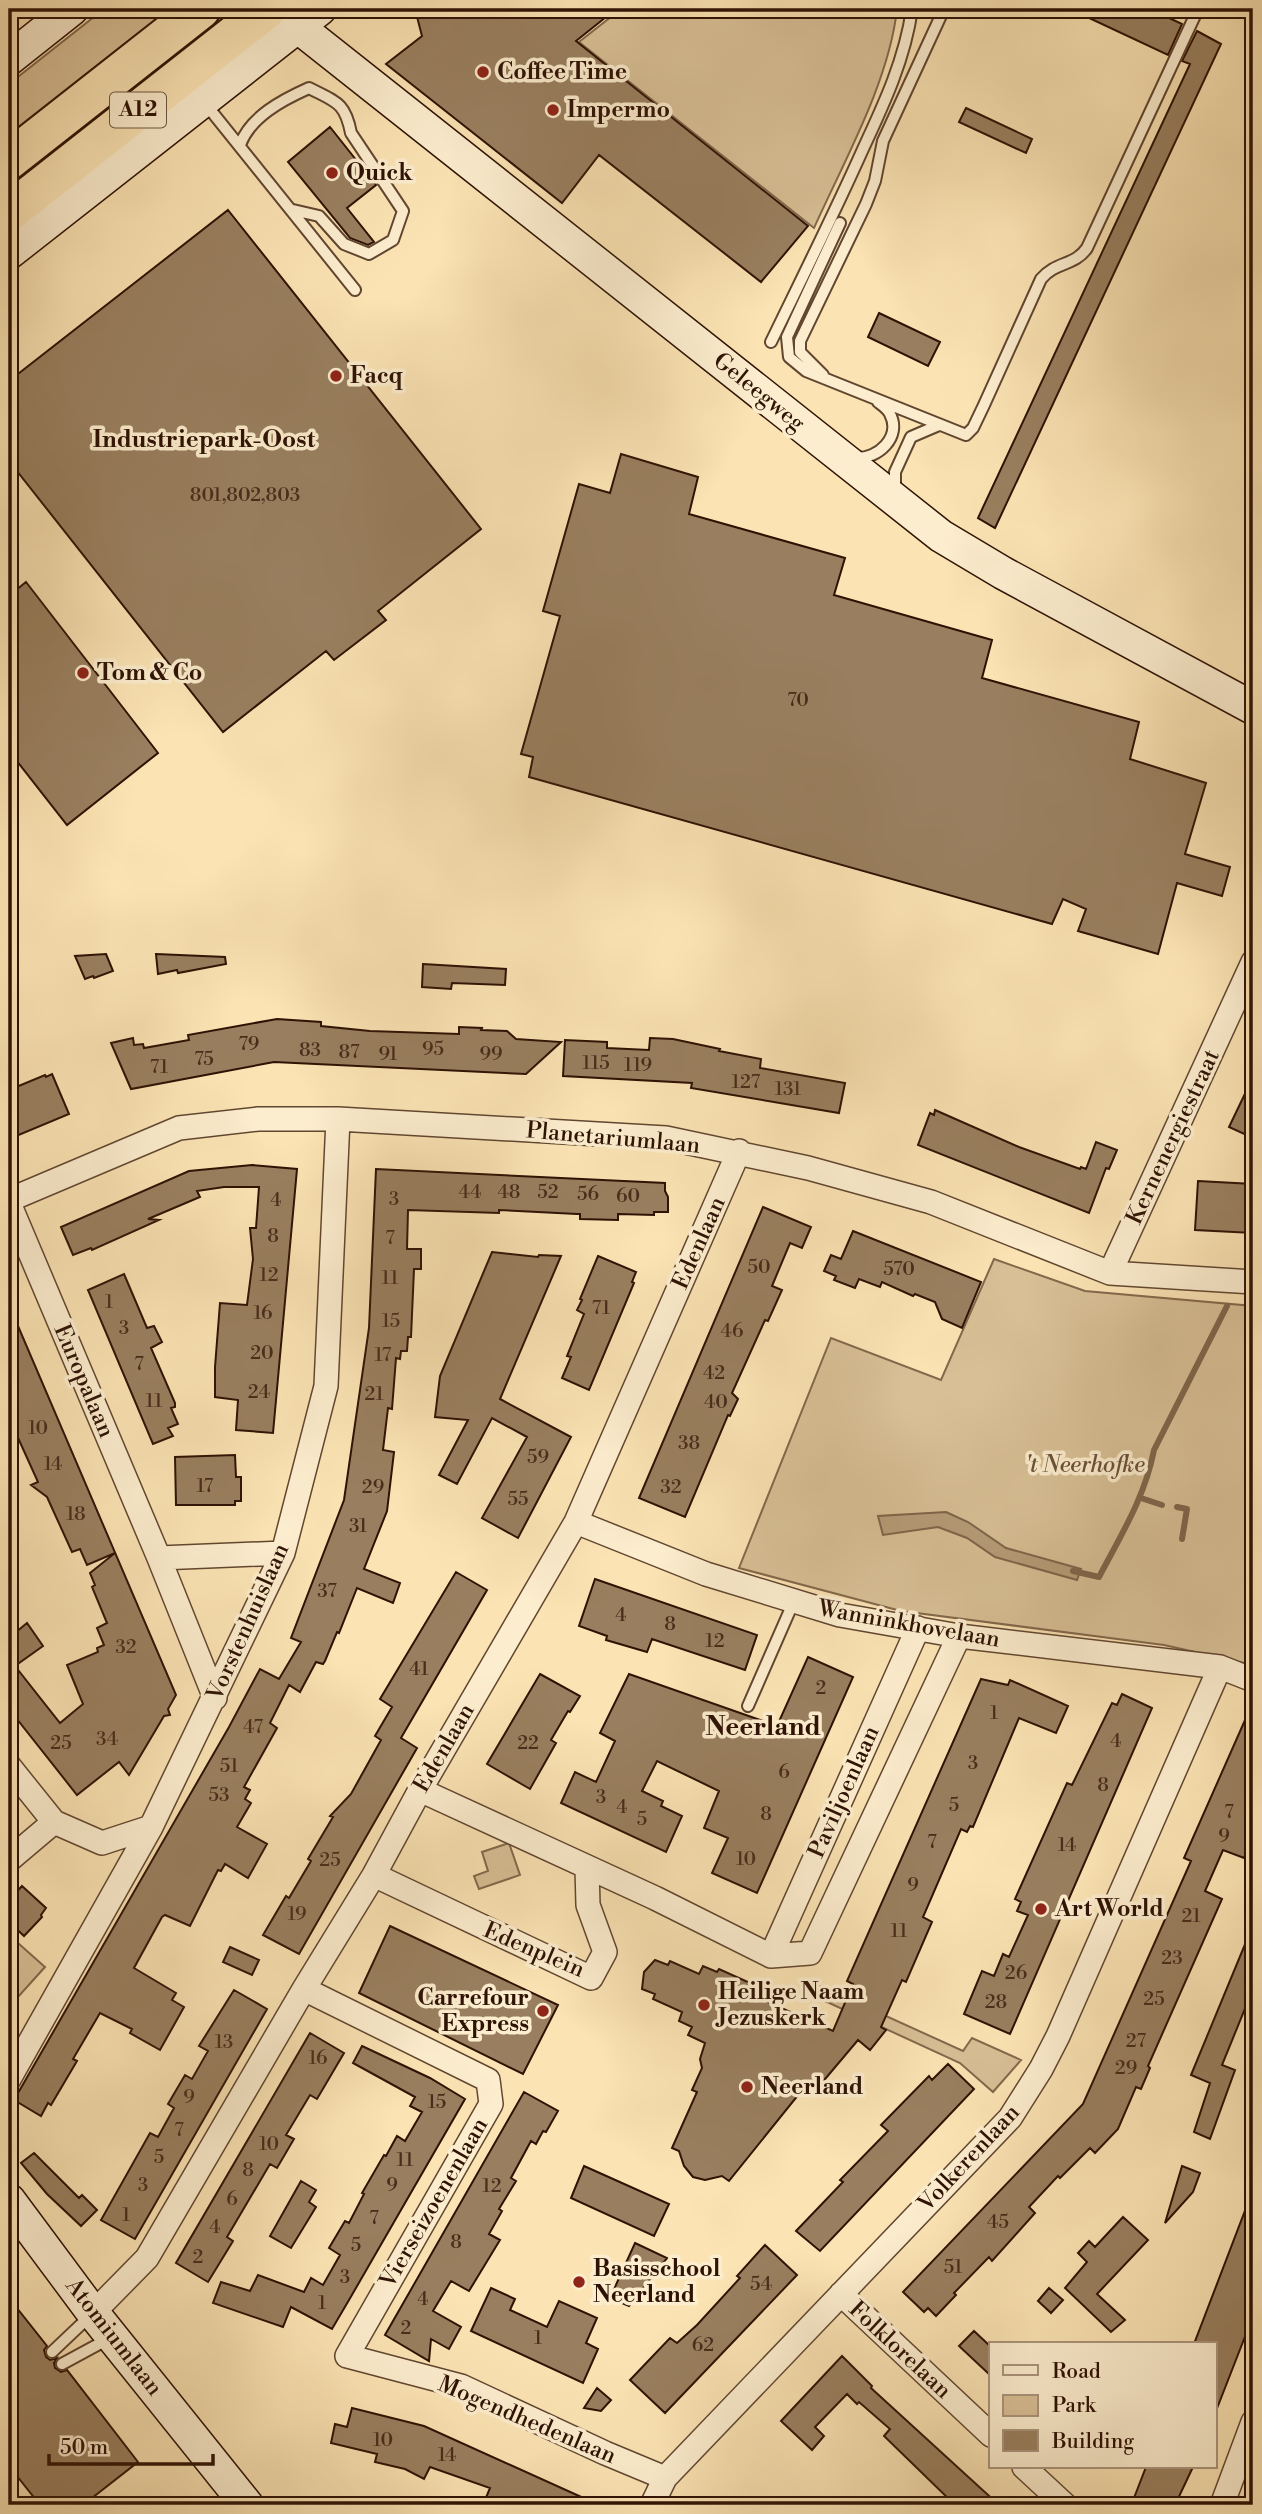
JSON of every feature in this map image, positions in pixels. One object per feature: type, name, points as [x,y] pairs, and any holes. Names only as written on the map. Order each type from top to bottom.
[{"type":"highway","name":"A12","points":[[9,160],[201,9]]},
{"type":"highway","name":"A12","points":[[9,212],[295,15]]},
{"type":"street","points":[[12,48],[72,9]]},
{"type":"street","points":[[9,253],[202,100],[295,15]]},
{"type":"street","name":"Geleegweg","points":[[295,15],[321,48],[607,270],[941,536],[1003,573],[1253,708]]},
{"type":"street","name":"Kernenergiestraat","points":[[1110,1273],[1253,962]]},
{"type":"street","name":"Planetariumlaan","points":[[9,1201],[179,1128],[258,1119],[338,1119],[666,1138],[739,1151],[931,1202],[1110,1273],[1253,1282]]},
{"type":"street","name":"Vorstenhuislaan","points":[[12,2072],[151,1827],[283,1553],[326,1386],[338,1119]]},
{"type":"street","name":"Edenlaan","points":[[103,2325],[146,2258],[374,1875],[420,1790],[576,1522],[739,1151]]},
{"type":"street","name":"Europalaan","points":[[9,1201],[215,1698]]},
{"type":"street","name":"Wanninkhovelaan","points":[[576,1522],[706,1574],[840,1615],[959,1636],[1220,1667],[1253,1680]]},
{"type":"street","points":[[159,1559],[283,1553]]},
{"type":"street","name":"Paviljoenlaan","points":[[918,1628],[771,1956],[810,1953],[959,1636]]},
{"type":"street","name":"Volkerenlaan","points":[[652,2505],[665,2478],[1010,2118],[1058,2036],[1220,1667]]},
{"type":"street","points":[[9,1766],[54,1822],[102,1843],[151,1827]]},
{"type":"street","points":[[420,1790],[655,1898],[771,1956]]},
{"type":"street","points":[[9,1860],[54,1822]]},
{"type":"street","name":"Edenplein","points":[[374,1875],[591,1978],[605,1952],[589,1905],[587,1868]]},
{"type":"street","name":"Vierseizoenenlaan","points":[[304,1989],[488,2080],[491,2104],[347,2356]]},
{"type":"street","name":"Atomiumlaan","points":[[9,2200],[103,2325],[247,2505]]},
{"type":"street","name":"Folklorelaan","points":[[841,2294],[989,2433]]},
{"type":"street","name":"Mogendhedenlaan","points":[[347,2356],[461,2386],[665,2478]]},
{"type":"street","points":[[1222,2505],[1253,2423]]},
{"type":"street","points":[[1025,2468],[1065,2505]]},
{"type":"lane","points":[[771,342],[887,97],[899,66],[912,9]]},
{"type":"lane","points":[[827,378],[800,352],[800,341],[866,204],[875,181],[883,141],[944,9]]},
{"type":"lane","points":[[840,223],[787,337],[789,357],[806,372],[827,378],[966,435],[973,428],[1041,279],[1057,265],[1081,257],[1087,248],[1198,9]]},
{"type":"lane","points":[[240,145],[245,131],[287,98],[309,88],[340,104],[348,119],[351,134],[403,211],[393,240],[369,254],[344,244],[319,216],[293,210]]},
{"type":"lane","points":[[202,100],[355,290]]},
{"type":"lane","points":[[842,458],[866,458],[885,448],[893,432],[890,413],[873,398]]},
{"type":"lane","points":[[895,502],[895,472],[911,437],[939,425]]},
{"type":"lane","points":[[748,1706],[794,1601]]},
{"type":"lane","points":[[52,2352],[103,2325]]},
{"type":"lane","points":[[62,2364],[103,2325]]},
{"type":"green space","points":[[104,9],[180,9],[9,144],[9,84]]},
{"type":"green space","points":[[226,9],[250,9],[9,198],[9,180]]},
{"type":"green space","points":[[621,9],[897,9],[885,65],[875,93],[814,228],[579,42]]},
{"type":"green space","name":"'t Neerhofke","points":[[994,1259],[1085,1291],[1253,1306],[1253,1665],[1164,1645],[901,1611],[739,1568],[831,1338],[941,1380]]},
{"type":"green space","points":[[509,1843],[520,1875],[479,1889],[474,1876],[488,1871],[482,1852]]},
{"type":"green space","points":[[9,1935],[45,1967],[9,2007]]},
{"type":"green space","points":[[820,1986],[963,2051],[972,2038],[1021,2060],[993,2092],[960,2063],[814,1996]]},
{"type":"shaded area","points":[[946,1512],[968,1522],[1006,1548],[1081,1569],[1077,1580],[995,1557],[967,1538],[938,1527],[883,1535],[878,1516]]},
{"type":"building","name":"Impermo","points":[[415,9],[616,9],[576,41],[808,226],[761,282],[599,155],[562,203],[386,64],[422,36]]},
{"type":"building","points":[[1070,9],[1150,9],[1182,24],[1168,55]]},
{"type":"building","points":[[1197,31],[1221,44],[995,528],[978,518],[1190,64],[1182,61]]},
{"type":"building","points":[[966,108],[1032,139],[1026,153],[959,122]]},
{"type":"building","name":"Quick","points":[[330,127],[376,185],[347,208],[374,242],[368,245],[350,238],[288,162]]},
{"type":"building","points":[[228,210],[481,529],[378,611],[386,620],[334,660],[326,651],[223,732],[9,461],[9,381]]},
{"type":"building","points":[[879,313],[940,342],[928,366],[868,337]]},
{"type":"building","points":[[621,454],[698,477],[689,514],[845,558],[834,595],[992,640],[982,678],[1139,722],[1130,759],[1206,783],[1185,854],[1230,867],[1222,896],[1177,883],[1158,954],[1078,931],[1086,909],[1063,899],[1052,924],[529,777],[533,757],[521,754],[560,616],[543,611],[579,484],[610,493]]},
{"type":"building","points":[[26,582],[158,753],[67,825],[9,751],[9,596]]},
{"type":"building","points":[[106,954],[113,971],[85,979],[75,956]]},
{"type":"building","points":[[156,954],[225,957],[226,964],[158,974]]},
{"type":"building","points":[[423,964],[506,969],[505,985],[452,983],[451,989],[422,987]]},
{"type":"building","points":[[277,1019],[321,1022],[321,1026],[370,1031],[459,1034],[459,1027],[482,1028],[481,1030],[507,1031],[516,1039],[561,1042],[526,1074],[274,1062],[131,1089],[111,1043],[133,1038],[134,1045],[143,1044],[144,1048],[189,1040],[188,1035]]},
{"type":"building","points":[[650,1038],[673,1039],[720,1049],[719,1051],[761,1059],[760,1068],[845,1083],[839,1113],[691,1088],[692,1083],[563,1076],[565,1040],[607,1042],[607,1048],[649,1050]]},
{"type":"building","points":[[52,1074],[69,1114],[9,1139],[9,1090]]},
{"type":"building","points":[[1253,1077],[1253,1138],[1229,1127]]},
{"type":"building","points":[[935,1110],[1019,1147],[1080,1169],[1086,1169],[1096,1142],[1117,1150],[1109,1169],[1106,1168],[1089,1213],[918,1145],[930,1113],[934,1115]]},
{"type":"building","points":[[252,1165],[297,1169],[273,1433],[236,1430],[238,1400],[215,1397],[220,1303],[247,1305],[253,1259],[250,1228],[256,1228],[259,1187],[224,1187],[197,1191],[200,1197],[148,1219],[159,1220],[92,1250],[91,1248],[73,1255],[61,1227],[189,1171]]},
{"type":"building","points":[[376,1169],[665,1183],[668,1212],[654,1212],[654,1215],[618,1214],[618,1220],[580,1219],[580,1214],[499,1210],[499,1213],[408,1210],[407,1249],[421,1249],[421,1269],[414,1269],[411,1337],[408,1337],[407,1351],[401,1351],[400,1359],[396,1358],[392,1409],[388,1408],[383,1450],[394,1452],[387,1511],[364,1569],[400,1583],[393,1603],[357,1588],[323,1664],[316,1662],[300,1692],[289,1685],[270,1723],[277,1728],[244,1787],[250,1790],[245,1799],[251,1803],[237,1827],[267,1844],[248,1878],[225,1864],[221,1871],[218,1870],[190,1926],[165,1915],[162,1917],[134,1968],[176,1993],[172,2000],[184,2007],[160,2050],[130,2033],[132,2029],[100,2013],[73,2059],[77,2061],[51,2105],[48,2103],[41,2116],[14,2100],[260,1669],[279,1679],[301,1642],[291,1638],[344,1500],[369,1328]]},
{"type":"building","points":[[1198,1181],[1253,1184],[1253,1233],[1195,1230]]},
{"type":"building","points":[[763,1207],[811,1227],[802,1248],[790,1243],[772,1286],[782,1290],[768,1321],[765,1320],[732,1393],[738,1399],[730,1416],[728,1415],[685,1517],[639,1498]]},
{"type":"building","points":[[853,1231],[981,1282],[962,1328],[942,1319],[935,1302],[915,1294],[913,1296],[882,1282],[880,1287],[859,1279],[855,1288],[834,1280],[836,1276],[824,1271],[831,1255],[841,1259]]},
{"type":"building","points":[[492,1252],[538,1257],[561,1256],[500,1399],[571,1437],[518,1538],[482,1518],[527,1437],[492,1418],[457,1484],[439,1475],[468,1420],[435,1417],[440,1376]]},
{"type":"building","points":[[598,1256],[636,1272],[632,1282],[634,1283],[589,1390],[562,1378],[571,1357],[567,1356],[584,1314],[577,1310],[582,1300],[580,1299]]},
{"type":"building","points":[[124,1274],[147,1328],[154,1326],[162,1342],[151,1348],[175,1403],[175,1407],[171,1408],[178,1424],[168,1428],[173,1436],[153,1444],[88,1290]]},
{"type":"building","points":[[9,1305],[176,1695],[168,1709],[170,1715],[164,1716],[129,1775],[119,1762],[77,1795],[9,1709],[9,1638],[27,1623],[43,1646],[15,1666],[60,1723],[83,1704],[67,1665],[98,1652],[97,1648],[104,1645],[97,1628],[107,1623],[92,1587],[95,1585],[90,1573],[115,1553],[87,1565],[80,1549],[72,1552],[47,1497],[31,1485],[38,1482],[9,1418]]},
{"type":"building","points":[[235,1455],[236,1477],[241,1477],[241,1501],[235,1501],[235,1505],[176,1505],[175,1457]]},
{"type":"building","points":[[456,1572],[487,1590],[401,1738],[417,1748],[299,1954],[263,1935],[311,1861],[308,1859],[333,1817],[330,1816],[351,1794],[381,1740],[375,1736],[392,1707],[380,1699]]},
{"type":"building","points":[[595,1579],[757,1635],[745,1670],[652,1639],[647,1652],[606,1640],[607,1636],[579,1626]]},
{"type":"building","points":[[808,1657],[853,1677],[757,1893],[712,1873],[728,1838],[704,1828],[719,1791],[657,1761],[642,1791],[663,1801],[661,1806],[682,1816],[666,1852],[561,1803],[575,1772],[596,1782],[615,1741],[600,1733],[629,1674],[777,1726]]},
{"type":"building","points":[[540,1674],[580,1696],[551,1740],[556,1743],[530,1789],[487,1764]]},
{"type":"building","points":[[981,1679],[1008,1685],[1010,1680],[1068,1706],[1056,1733],[1019,1718],[973,1827],[970,1826],[967,1832],[961,1829],[923,1917],[932,1922],[906,1982],[902,1980],[881,2027],[886,2030],[870,2050],[858,2040],[815,2091],[807,2084],[729,2181],[722,2176],[705,2180],[693,2177],[684,2166],[679,2151],[672,2148],[697,2092],[692,2090],[702,2068],[700,2059],[705,2043],[688,2035],[692,2027],[679,2021],[682,2012],[653,1999],[655,1994],[642,1989],[644,1972],[655,1960],[668,1965],[670,1961],[699,1974],[703,1966],[717,1972],[719,1969],[750,1983],[747,1988],[754,1991],[752,1995],[833,2031],[853,1984],[847,1981]]},
{"type":"building","points":[[1122,1694],[1152,1708],[1010,2034],[964,2014],[982,1971],[994,1976],[1003,1954],[1009,1957],[1028,1915],[1017,1911],[1021,1902],[1015,1899],[1067,1783],[1072,1785],[1112,1703],[1117,1705]]},
{"type":"building","points":[[1253,1702],[1253,1838],[1244,1858],[1223,1850],[1205,1891],[1222,1899],[1148,2066],[1150,2068],[1141,2089],[1136,2087],[1118,2129],[1095,2153],[1090,2148],[1060,2178],[1058,2176],[1029,2207],[1035,2213],[992,2261],[989,2257],[936,2316],[928,2308],[924,2312],[903,2292],[1083,2104],[1191,1861],[1184,1858]]},
{"type":"building","points":[[22,1886],[46,1908],[42,1917],[24,1936],[9,1922],[9,1900]]},
{"type":"building","points":[[1253,1925],[1253,1989],[1222,2065],[1235,2070],[1210,2139],[1194,2132],[1210,2083],[1191,2075]]},
{"type":"building","points":[[390,1926],[558,2005],[523,2074],[359,1993]]},
{"type":"building","points":[[230,1947],[259,1960],[252,1975],[223,1962]]},
{"type":"building","points":[[234,1990],[267,2009],[135,2239],[101,2220],[150,2133],[158,2137],[174,2108],[168,2104],[185,2075],[192,2079],[208,2051],[199,2046]]},
{"type":"building","points":[[310,2033],[344,2053],[317,2099],[310,2095],[286,2135],[294,2139],[277,2168],[270,2164],[227,2237],[233,2241],[208,2282],[176,2263]]},
{"type":"building","points":[[362,2046],[430,2078],[465,2099],[349,2300],[332,2329],[291,2307],[283,2327],[213,2303],[221,2282],[250,2291],[258,2275],[304,2292],[311,2278],[323,2285],[340,2255],[329,2248],[345,2221],[349,2223],[364,2194],[362,2193],[384,2155],[386,2156],[397,2136],[405,2141],[422,2112],[410,2106],[415,2097],[353,2063]]},
{"type":"building","points":[[948,2064],[974,2089],[820,2251],[796,2231],[843,2182],[840,2180],[888,2131],[881,2125],[929,2076],[932,2080]]},
{"type":"building","points":[[524,2092],[558,2111],[536,2144],[531,2141],[511,2178],[516,2181],[499,2209],[502,2211],[489,2234],[500,2240],[469,2291],[451,2281],[433,2311],[461,2327],[449,2349],[431,2339],[429,2361],[385,2335]]},
{"type":"building","points":[[34,2153],[79,2198],[82,2195],[97,2210],[81,2226],[47,2194],[21,2163]]},
{"type":"building","points":[[584,2166],[669,2204],[654,2236],[571,2198]]},
{"type":"building","points":[[1182,2166],[1200,2173],[1193,2192],[1165,2223]]},
{"type":"building","points":[[301,2181],[316,2190],[309,2202],[316,2207],[291,2248],[270,2236]]},
{"type":"building","points":[[1253,2195],[1253,2316],[1216,2411],[1216,2342],[1195,2342]]},
{"type":"building","points":[[1123,2217],[1148,2240],[1097,2294],[1125,2320],[1111,2332],[1065,2288],[1087,2262],[1078,2253],[1089,2241],[1095,2247]]},
{"type":"building","points":[[635,2243],[667,2258],[629,2306],[610,2298]]},
{"type":"building","points":[[765,2245],[797,2275],[665,2413],[630,2380],[670,2338],[677,2343],[697,2325],[740,2278],[737,2276]]},
{"type":"building","points":[[491,2288],[515,2299],[510,2310],[547,2327],[559,2301],[597,2318],[586,2343],[598,2349],[583,2383],[471,2331]]},
{"type":"building","points":[[1049,2288],[1063,2300],[1051,2313],[1038,2301]]},
{"type":"building","points":[[9,2298],[47,2346],[44,2350],[46,2357],[50,2360],[57,2358],[55,2368],[61,2372],[67,2370],[138,2462],[83,2505],[40,2505],[9,2466]]},
{"type":"building","points":[[974,2331],[989,2345],[989,2374],[959,2346]]},
{"type":"building","points":[[842,2356],[871,2388],[999,2505],[955,2505],[884,2436],[890,2429],[847,2394],[815,2427],[824,2436],[812,2450],[781,2421]]},
{"type":"building","points":[[597,2388],[611,2400],[601,2411],[584,2408]]},
{"type":"building","points":[[352,2408],[424,2426],[599,2505],[483,2505],[490,2488],[430,2467],[424,2479],[405,2469],[375,2462],[377,2454],[331,2443],[335,2424],[347,2427]]},
{"type":"building","points":[[1146,2468],[1193,2468],[1175,2505],[1147,2505],[1134,2498]]},
{"type":"waterway","points":[[1073,1571],[1099,1577],[1145,1484],[1154,1450],[1227,1306]]},
{"type":"waterway","points":[[1141,1498],[1162,1505]]},
{"type":"waterway","points":[[1177,1507],[1187,1509],[1182,1539]]},
{"type":"place","name":"Coffee Time","points":[[483,72]]},
{"type":"place","name":"Impermo","points":[[553,110]]},
{"type":"place","name":"Quick","points":[[332,173]]},
{"type":"place","name":"Facq","points":[[336,376]]},
{"type":"place","name":"Tom & Co","points":[[83,673]]},
{"type":"place","name":"Art World","points":[[1041,1909]]},
{"type":"place","name":"Heilige Naam Jezuskerk","points":[[704,2005]]},
{"type":"place","name":"Carrefour Express","points":[[543,2011]]},
{"type":"place","name":"Neerland","points":[[747,2087]]},
{"type":"place","name":"Basisschool Neerland","points":[[579,2282]]},
{"type":"district","name":"Industriepark-Oost","points":[[204,440]]},
{"type":"district","name":"Neerland","points":[[763,1727]]}]
